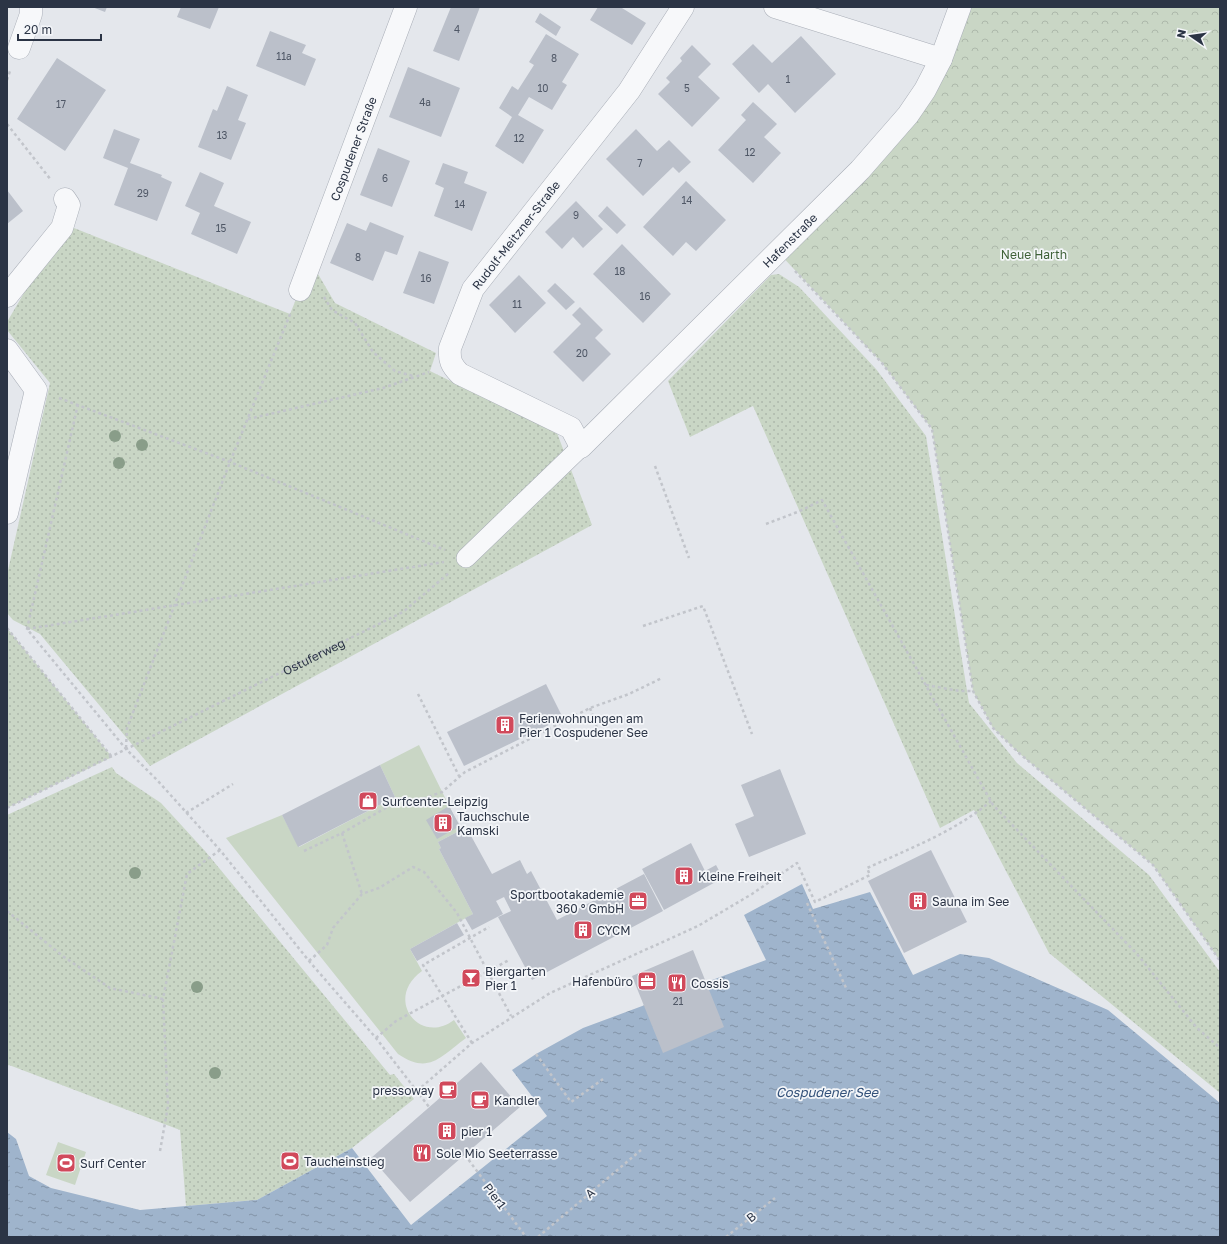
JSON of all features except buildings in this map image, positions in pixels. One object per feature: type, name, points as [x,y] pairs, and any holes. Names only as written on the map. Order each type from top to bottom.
[{"type":"street","points":[[19,48],[31,14],[31,7]]},
{"type":"street","name":"Cospudener Straße","points":[[303,283],[406,7]]},
{"type":"street","name":"Rudolf-Meitzner-Straße","points":[[453,367],[449,359],[453,336],[473,289],[629,91],[683,7]]},
{"type":"street","points":[[774,7],[941,59]]},
{"type":"street","name":"Hafenstraße","points":[[581,447],[860,170],[908,115],[925,90],[941,59],[960,7]]},
{"type":"street","points":[[7,296],[62,228],[69,205],[65,198]]},
{"type":"street","points":[[7,350],[36,390],[7,513]]},
{"type":"street","points":[[453,367],[469,380],[571,428],[581,447],[466,558]]},
{"type":"path","points":[[7,124],[65,198]]},
{"type":"path","points":[[777,251],[882,363],[932,429],[973,691],[993,728],[1020,754],[1153,865],[1220,961]]},
{"type":"path","points":[[303,283],[314,283],[332,310],[355,324],[373,352],[394,371],[414,376]]},
{"type":"path","points":[[126,749],[127,728],[230,462],[290,314]]},
{"type":"path","points":[[248,419],[383,388],[414,376],[453,367]]},
{"type":"path","points":[[36,390],[78,404],[230,462],[466,558]]},
{"type":"path","points":[[26,629],[78,404]]},
{"type":"path","points":[[655,466],[689,558]]},
{"type":"path","points":[[766,524],[800,511],[822,500],[991,801],[1137,954],[1197,1028],[1220,1048]]},
{"type":"path","points":[[26,629],[173,607],[466,558]]},
{"type":"path","name":"Ostuferweg","points":[[7,808],[403,612],[466,558]]},
{"type":"path","points":[[644,626],[703,606],[752,734]]},
{"type":"path","points":[[7,628],[112,757]]},
{"type":"path","points":[[26,629],[126,749],[220,850],[309,961],[376,1038],[429,1107]]},
{"type":"path","points":[[304,851],[342,833],[398,801],[416,801],[442,792],[459,776],[590,708],[629,694],[662,678]]},
{"type":"path","points":[[926,685],[960,691],[973,691]]},
{"type":"path","points":[[418,694],[459,776]]},
{"type":"path","points":[[590,708],[597,728]]},
{"type":"path","points":[[186,813],[233,784]]},
{"type":"path","points":[[418,1091],[472,1043],[511,1016],[550,993],[698,926],[752,894],[797,863],[815,902],[870,875],[867,868],[943,831],[978,812],[991,801]]},
{"type":"path","points":[[342,833],[362,894]]},
{"type":"path","points":[[160,1152],[168,1106],[163,999],[187,874],[220,850]]},
{"type":"path","points":[[309,961],[327,945],[333,928],[362,894],[379,888],[413,867],[424,872],[458,913],[511,1016]]},
{"type":"path","points":[[807,903],[847,990]]},
{"type":"path","points":[[7,911],[64,957],[110,988],[163,999]]},
{"type":"path","points":[[472,1043],[423,965],[489,927]]},
{"type":"path","points":[[376,1038],[396,1022],[509,960]]},
{"type":"path","points":[[536,1054],[571,1102],[603,1079]]},
{"type":"path","name":"A","points":[[538,1237],[641,1150]]},
{"type":"path","name":"Pier1","points":[[465,1155],[526,1237]]},
{"type":"path","name":"B","points":[[726,1237],[775,1198]]},
{"type":"green space","name":"Neue Harth","points":[[960,7],[1220,7],[1220,961],[1153,865],[1020,754],[993,728],[973,691],[932,429],[882,363],[777,251],[908,115]]},
{"type":"green space","points":[[74,228],[290,314],[308,270],[318,274],[335,303],[436,353],[430,371],[557,433],[592,525],[150,766],[40,634],[13,620],[7,613],[7,575],[50,383],[7,330],[7,322],[51,247]]},
{"type":"green space","points":[[779,274],[799,287],[876,369],[926,436],[969,703],[1017,763],[1149,875],[1220,972],[1220,1093],[1049,953],[974,810],[940,828],[753,406],[690,437],[668,381],[771,275]]},
{"type":"green space","points":[[7,628],[112,757],[7,808]]},
{"type":"green space","points":[[419,745],[461,830],[438,842],[441,848],[439,849],[473,914],[410,949],[422,971],[411,982],[406,994],[406,1006],[411,1016],[419,1023],[429,1027],[441,1027],[454,1020],[466,1038],[441,1057],[426,1063],[418,1063],[398,1054],[226,838],[282,815],[299,847],[395,797],[380,765]]},
{"type":"green space","points":[[112,767],[116,773],[161,803],[205,851],[390,1075],[394,1074],[414,1099],[352,1148],[257,1200],[186,1206],[180,1130],[9,1065],[7,1066],[7,815]]},
{"type":"green space","name":"Surf Center","points":[[58,1142],[86,1152],[75,1185],[46,1175]]},
{"type":"water","name":"Cospudener See","points":[[802,884],[813,909],[870,892],[913,975],[960,954],[989,958],[1108,1010],[1220,1103],[1220,1237],[7,1237],[7,1132],[16,1139],[29,1176],[51,1188],[140,1210],[257,1200],[352,1148],[411,1225],[547,1116],[512,1070],[536,1054],[583,1028],[766,960],[744,915]]},
{"type":"place","name":"Ferienwohnungen am Pier 1 Cospudener See","points":[[505,725]]},
{"type":"place","name":"Surfcenter-Leipzig","points":[[368,801]]},
{"type":"place","name":"Tauchschule Kamski","points":[[443,823]]},
{"type":"place","name":"Kleine Freiheit","points":[[684,876]]},
{"type":"place","name":"Sportbootakademie 360 ° GmbH","points":[[638,901]]},
{"type":"place","name":"Sauna im See","points":[[918,901]]},
{"type":"place","name":"CYCM","points":[[583,930]]},
{"type":"place","name":"Biergarten Pier 1","points":[[471,978]]},
{"type":"place","name":"Hafenbüro","points":[[647,981]]},
{"type":"place","name":"Cossis","points":[[677,983]]},
{"type":"place","name":"pressoway","points":[[448,1090]]},
{"type":"place","name":"Kandler","points":[[480,1100]]},
{"type":"place","name":"pier 1","points":[[447,1131]]},
{"type":"place","name":"Sole Mio Seeterrasse","points":[[422,1153]]},
{"type":"place","name":"Taucheinstieg","points":[[290,1161]]},
{"type":"place","name":"Surf Center","points":[[66,1163]]}]
